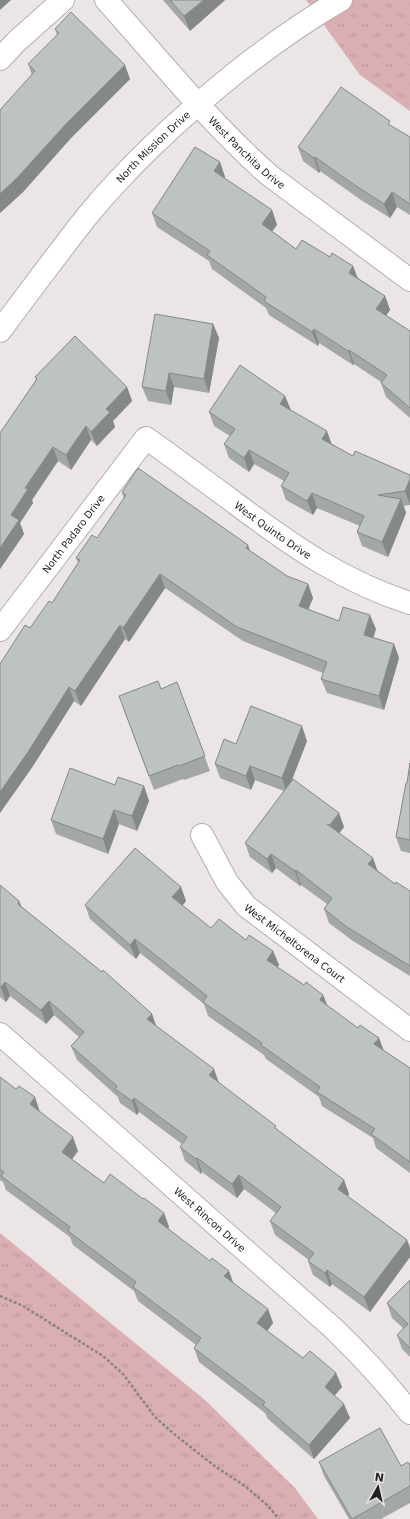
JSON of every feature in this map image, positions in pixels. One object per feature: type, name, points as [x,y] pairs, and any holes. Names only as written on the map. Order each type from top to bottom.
[{"type":"street","points":[[0,59],[17,41],[63,0]]},
{"type":"street","name":"West Panchita Drive","points":[[106,0],[198,103],[247,155],[269,175],[410,280]]},
{"type":"street","name":"North Mission Drive","points":[[0,331],[89,214],[134,164],[198,103],[293,30],[341,0]]},
{"type":"street","name":"West Quinto Drive","points":[[146,438],[318,562],[354,581],[410,604]]},
{"type":"street","name":"North Padaro Drive","points":[[0,630],[146,438]]},
{"type":"street","name":"West Micheltorena Court","points":[[202,835],[228,882],[246,906],[410,1030]]},
{"type":"street","name":"West Rincon Drive","points":[[0,1034],[333,1328],[389,1386],[410,1413]]},
{"type":"path","points":[[0,1296],[23,1306],[103,1356],[123,1374],[156,1417],[174,1434],[216,1467],[245,1486],[268,1505],[279,1519]]},
{"type":"green space","points":[[306,0],[410,0],[410,111],[360,75]]},
{"type":"green space","points":[[0,1233],[205,1400],[295,1488],[318,1519],[0,1519]]},
{"type":"building","points":[[170,0],[204,0],[184,16]]},
{"type":"building","points":[[71,12],[125,65],[66,124],[17,178],[0,194],[0,110],[35,71],[28,64],[59,33],[55,29]]},
{"type":"building","points":[[341,87],[390,121],[388,124],[410,137],[410,204],[392,192],[384,204],[298,147]]},
{"type":"building","points":[[195,147],[220,162],[214,171],[272,210],[262,224],[296,249],[302,240],[330,257],[332,253],[353,266],[349,273],[385,296],[376,309],[410,331],[410,408],[381,383],[387,375],[349,350],[348,351],[314,329],[312,332],[264,301],[266,297],[207,255],[210,251],[152,213]]},
{"type":"building","points":[[155,314],[213,324],[204,379],[169,373],[166,391],[142,387]]},
{"type":"building","points":[[75,336],[127,387],[106,409],[110,412],[91,432],[86,426],[66,455],[53,447],[25,488],[28,489],[11,515],[19,520],[0,548],[0,433],[37,379],[35,377]]},
{"type":"building","points":[[240,365],[285,396],[280,404],[327,431],[322,439],[353,456],[355,451],[410,475],[405,491],[378,495],[401,499],[382,542],[357,532],[364,516],[312,493],[307,501],[281,486],[289,473],[249,450],[244,458],[224,444],[235,429],[209,412]]},
{"type":"building","points":[[138,468],[248,545],[246,548],[287,576],[308,584],[299,606],[339,621],[343,607],[370,615],[364,635],[394,644],[379,696],[321,679],[327,662],[237,627],[160,574],[123,628],[120,625],[75,691],[69,687],[28,752],[0,792],[0,664],[25,625],[30,628],[49,601],[52,603],[80,560],[76,558],[92,535],[97,538],[126,495],[122,492]]},
{"type":"building","points":[[158,681],[161,689],[177,682],[205,756],[149,776],[119,696]]},
{"type":"building","points":[[251,706],[302,726],[282,778],[250,766],[246,776],[215,764],[224,739],[236,744]]},
{"type":"building","points":[[410,763],[410,840],[396,837]]},
{"type":"building","points":[[70,768],[115,785],[118,777],[144,786],[132,816],[114,810],[103,839],[51,820]]},
{"type":"building","points":[[293,779],[339,813],[330,825],[327,824],[373,858],[368,864],[395,884],[396,882],[410,891],[410,966],[347,927],[324,909],[332,898],[296,870],[295,871],[271,854],[267,859],[245,843]]},
{"type":"building","points":[[135,848],[181,887],[172,897],[211,928],[219,919],[246,940],[249,935],[273,951],[267,960],[304,985],[306,982],[323,995],[320,1000],[358,1028],[360,1025],[379,1038],[374,1044],[410,1068],[410,1162],[371,1134],[375,1129],[317,1092],[320,1087],[261,1045],[262,1043],[203,1002],[207,996],[135,939],[130,945],[85,905]]},
{"type":"building","points":[[0,885],[19,901],[18,904],[102,972],[103,970],[152,1014],[147,1019],[214,1069],[209,1075],[276,1126],[275,1128],[344,1180],[338,1189],[407,1240],[364,1297],[327,1270],[325,1273],[308,1261],[314,1253],[270,1221],[281,1207],[239,1175],[232,1184],[197,1158],[196,1159],[180,1147],[187,1137],[134,1098],[132,1101],[115,1089],[117,1086],[71,1046],[84,1032],[49,1001],[41,1010],[5,982],[0,987]]},
{"type":"building","points":[[0,1077],[16,1089],[19,1086],[35,1097],[30,1104],[73,1137],[62,1152],[104,1183],[110,1174],[164,1213],[158,1221],[210,1261],[212,1258],[229,1271],[224,1276],[268,1309],[257,1323],[303,1358],[310,1351],[336,1373],[325,1387],[344,1404],[309,1445],[263,1405],[265,1402],[194,1348],[201,1338],[133,1287],[136,1282],[68,1231],[70,1227],[1,1176],[4,1172],[0,1170]]},
{"type":"building","points":[[410,1280],[410,1348],[397,1335],[408,1324],[387,1303]]},
{"type":"building","points":[[380,1428],[401,1466],[408,1462],[410,1465],[410,1486],[352,1519],[319,1462]]}]
